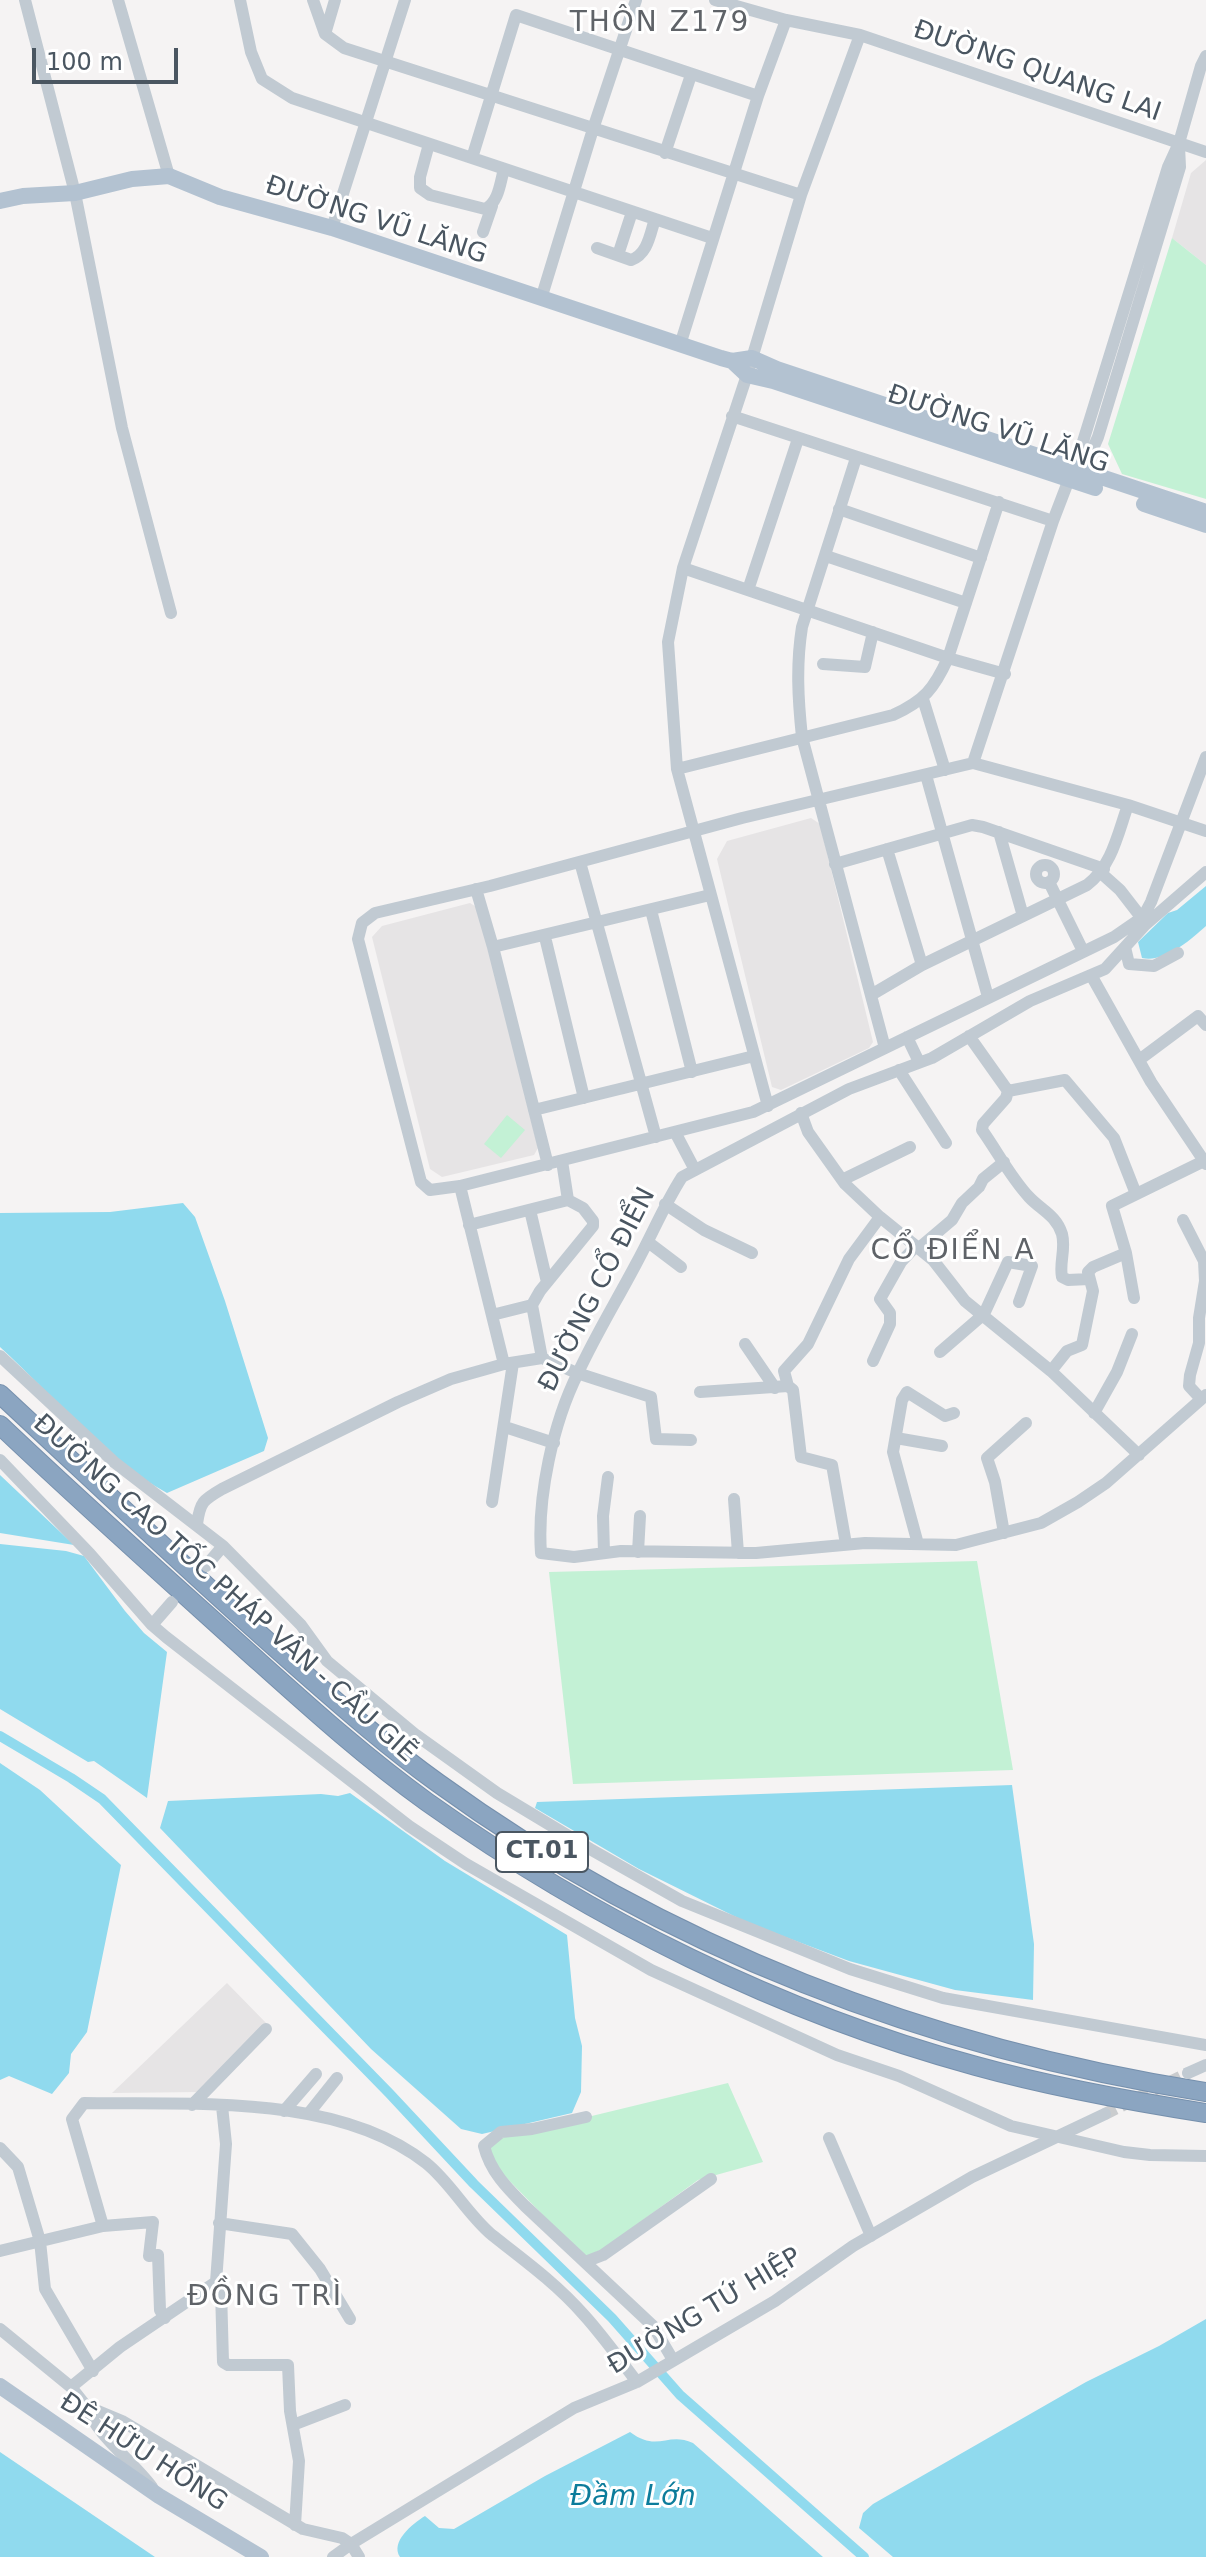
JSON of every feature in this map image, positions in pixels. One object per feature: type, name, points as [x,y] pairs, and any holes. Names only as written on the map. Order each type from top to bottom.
[{"type":"highway","name":"ĐƯỜNG CAO TỐC PHÁP VÂN - CẦU GIẼ","points":[[0,1394],[185,1568],[377,1737],[516,1837],[567,1867],[713,1945],[824,1993],[893,2018],[1047,2061],[1142,2082],[1206,2092]]},
{"type":"highway","name":"ĐƯỜNG CAO TỐC PHÁP VÂN - CẦU GIẼ","points":[[0,1425],[362,1753],[487,1843],[568,1893],[715,1969],[862,2029],[974,2066],[1094,2094],[1206,2113]]},
{"type":"main road","name":"ĐƯỜNG VŨ LĂNG","points":[[0,201],[23,196],[75,193],[132,179],[169,176],[220,197],[332,228],[732,361],[773,381],[1070,474],[1206,512]]},
{"type":"main road","name":"ĐƯỜNG VŨ LĂNG","points":[[1070,474],[1206,525]]},
{"type":"main road","name":"ĐÊ HỮU HỒNG","points":[[0,2386],[159,2496],[261,2557]]},
{"type":"street","points":[[25,0],[75,193],[122,428],[171,613]]},
{"type":"street","points":[[118,0],[169,176]]},
{"type":"street","points":[[240,0],[251,52],[262,79],[292,98],[712,238]]},
{"type":"street","points":[[313,0],[325,34],[344,48],[733,176],[801,195]]},
{"type":"street","points":[[325,34],[335,0]]},
{"type":"street","points":[[332,228],[383,60],[405,0]]},
{"type":"street","points":[[541,299],[636,0]]},
{"type":"street","name":"ĐƯỜNG QUANG LAI","points":[[715,0],[786,20],[860,35],[1206,152]]},
{"type":"street","points":[[472,158],[516,15],[758,96]]},
{"type":"street","points":[[680,345],[758,96],[786,20]]},
{"type":"street","points":[[768,1106],[677,769],[668,642],[683,568],[801,195],[860,35]]},
{"type":"street","points":[[973,763],[1005,674],[1053,521],[1133,301],[1168,167],[1179,143],[1206,56]]},
{"type":"street","points":[[665,153],[691,75]]},
{"type":"street","points":[[429,144],[420,177],[420,188],[424,192],[485,209],[492,206]]},
{"type":"street","points":[[483,232],[504,169]]},
{"type":"street","points":[[618,255],[632,212]]},
{"type":"street","points":[[597,248],[631,260],[642,254],[655,219]]},
{"type":"street","points":[[732,416],[1053,521]]},
{"type":"street","points":[[748,590],[798,439]]},
{"type":"street","points":[[856,458],[807,610],[797,656],[797,692],[802,737],[885,1048]]},
{"type":"street","points":[[677,769],[893,715],[916,705],[939,679],[948,658],[999,502]]},
{"type":"street","points":[[839,509],[981,558]]},
{"type":"street","points":[[826,556],[966,603]]},
{"type":"street","points":[[683,568],[948,658],[1005,674]]},
{"type":"street","points":[[823,664],[864,668],[873,632]]},
{"type":"street","points":[[923,699],[945,770]]},
{"type":"street","points":[[1206,757],[1183,823],[1144,921],[753,1112],[460,1186],[430,1190],[421,1182],[358,939],[362,923],[375,913],[973,763],[1128,805],[1183,823],[1206,831]]},
{"type":"street","points":[[926,775],[988,997]]},
{"type":"street","points":[[871,995],[922,965],[1087,885],[1102,871],[1128,805]]},
{"type":"street","points":[[835,864],[972,825],[1053,850],[1102,871],[1144,921]]},
{"type":"street","points":[[999,832],[1023,916]]},
{"type":"street","points":[[887,849],[922,965]]},
{"type":"street","points":[[1047,865],[1053,850]]},
{"type":"street","points":[[580,862],[656,1137]]},
{"type":"street","points":[[1047,865],[1053,868],[1054,874],[1049,882],[1043,883],[1036,876],[1039,867],[1047,865]]},
{"type":"street","points":[[1013,880],[1036,876]]},
{"type":"street","name":"ĐƯỜNG CỔ ĐIỂN","points":[[1204,877],[1144,921],[1105,969],[1030,1001],[919,1062],[849,1089],[682,1177],[577,1373],[561,1412],[539,1532],[541,1553],[574,1557],[638,1552],[738,1553],[846,1544],[956,1545],[1041,1523],[1106,1483],[1204,1397]]},
{"type":"street","points":[[1049,882],[1083,951]]},
{"type":"street","points":[[476,889],[534,1110],[568,1200],[583,1208],[593,1221],[593,1226],[532,1305],[492,1315]]},
{"type":"street","points":[[493,947],[710,895]]},
{"type":"street","points":[[651,910],[692,1072]]},
{"type":"street","points":[[545,937],[584,1098]]},
{"type":"street","points":[[1125,947],[1129,964],[1154,966],[1178,953]]},
{"type":"street","points":[[1091,975],[1139,1060],[1205,1163],[1112,1206],[1126,1253],[1134,1298]]},
{"type":"street","points":[[1139,1060],[1198,1016],[1206,1025]]},
{"type":"street","points":[[969,1036],[1008,1091]]},
{"type":"street","points":[[907,1037],[919,1062]]},
{"type":"street","points":[[534,1110],[754,1056]]},
{"type":"street","points":[[899,1070],[946,1143]]},
{"type":"street","points":[[1008,1091],[1065,1080],[1114,1138],[1136,1194]]},
{"type":"street","points":[[1008,1091],[1006,1098],[983,1124],[982,1130],[1029,1198],[1050,1214],[1059,1226],[1065,1250],[1060,1273],[1062,1277],[1068,1280],[1089,1279]]},
{"type":"street","points":[[801,1113],[808,1132],[842,1180],[880,1217],[933,1260],[965,1301],[1051,1371],[1139,1455]]},
{"type":"street","points":[[675,1132],[695,1170]]},
{"type":"street","points":[[842,1180],[910,1147]]},
{"type":"street","points":[[873,1361],[890,1324],[890,1313],[880,1299],[901,1262],[952,1220],[983,1179],[1004,1162]]},
{"type":"street","points":[[460,1186],[492,1315],[508,1363],[505,1427],[492,1502]]},
{"type":"street","points":[[469,1225],[568,1200]]},
{"type":"street","points":[[665,1204],[704,1230],[752,1253]]},
{"type":"street","points":[[530,1210],[547,1282]]},
{"type":"street","points":[[782,1387],[784,1371],[808,1344],[849,1259],[880,1217]]},
{"type":"street","points":[[1183,1220],[1204,1261],[1199,1343],[1189,1386],[1204,1397]]},
{"type":"street","points":[[648,1242],[681,1267]]},
{"type":"street","points":[[1051,1371],[1067,1351],[1082,1345],[1093,1291],[1088,1272],[1126,1253]]},
{"type":"street","points":[[940,1352],[984,1314],[1008,1262],[1032,1266],[1019,1302]]},
{"type":"street","points":[[532,1305],[542,1358]]},
{"type":"street","points":[[1094,1413],[1117,1372],[1132,1334]]},
{"type":"street","points":[[745,1344],[782,1387]]},
{"type":"street","points":[[0,1356],[114,1462],[223,1546],[301,1625],[327,1661],[416,1735],[497,1793],[682,1901],[850,1969],[943,1998],[1206,2045]]},
{"type":"street","points":[[197,1524],[205,1498],[222,1489],[398,1402],[451,1379],[508,1363],[542,1358],[651,1397],[656,1439],[691,1440]]},
{"type":"street","points":[[700,1392],[782,1387],[793,1390],[801,1457],[832,1465],[846,1544]]},
{"type":"street","points":[[918,1544],[893,1452],[902,1400],[907,1392],[945,1416],[954,1413]]},
{"type":"street","points":[[1004,1533],[995,1482],[987,1458],[1026,1423]]},
{"type":"street","points":[[505,1427],[554,1443]]},
{"type":"street","points":[[896,1438],[942,1446]]},
{"type":"street","points":[[0,1460],[90,1554],[152,1625],[182,1649],[409,1826],[466,1864],[623,1955],[837,2055],[899,2076],[1011,2126],[1142,2154],[1206,2156]]},
{"type":"street","points":[[604,1553],[603,1516],[608,1477]]},
{"type":"street","points":[[734,1499],[738,1553]]},
{"type":"street","points":[[638,1552],[640,1516]]},
{"type":"street","points":[[206,1566],[223,1546]]},
{"type":"street","points":[[152,1625],[172,1602]]},
{"type":"street","points":[[192,2105],[266,2029]]},
{"type":"street","points":[[1188,2073],[1206,2065]]},
{"type":"street","points":[[284,2111],[316,2074]]},
{"type":"street","points":[[309,2113],[337,2078]]},
{"type":"street","points":[[103,2226],[72,2119],[84,2103],[222,2106],[309,2113],[385,2136],[428,2165],[492,2234],[548,2279],[584,2314],[640,2380]]},
{"type":"street","points":[[222,2106],[226,2144],[216,2282],[221,2290],[223,2362],[228,2365],[288,2365],[299,2461],[295,2525]]},
{"type":"street","name":"ĐƯỜNG TỨ HIỆP","points":[[333,2557],[574,2408],[640,2380],[775,2301],[853,2246],[972,2177],[1105,2114]]},
{"type":"street","points":[[586,2117],[532,2129],[501,2132],[484,2146],[487,2159],[508,2189],[653,2326],[668,2364]]},
{"type":"street","points":[[829,2138],[871,2236]]},
{"type":"street","points":[[0,2148],[18,2167],[40,2241],[45,2289],[93,2371]]},
{"type":"street","points":[[585,2262],[603,2255],[711,2179]]},
{"type":"street","points":[[0,2251],[103,2226],[153,2222],[149,2256],[158,2255],[160,2310],[165,2318]]},
{"type":"street","points":[[219,2223],[292,2234],[320,2269],[350,2319]]},
{"type":"street","points":[[71,2387],[120,2347],[216,2282]]},
{"type":"street","points":[[0,2329],[71,2387],[86,2406],[91,2420],[137,2466],[159,2496]]},
{"type":"street","points":[[293,2425],[345,2405]]},
{"type":"street","points":[[86,2406],[122,2421],[295,2525],[318,2535],[342,2538],[351,2544],[359,2557]]},
{"type":"shaded area","points":[[1206,160],[1206,265],[1172,238],[1191,173]]},
{"type":"shaded area","points":[[811,818],[820,824],[873,1042],[869,1048],[781,1090],[772,1087],[717,859],[727,841]]},
{"type":"shaded area","points":[[470,903],[478,908],[538,1148],[534,1155],[442,1177],[430,1169],[372,937],[382,926]]},
{"type":"shaded area","points":[[227,1983],[269,2026],[200,2092],[112,2093]]},
{"type":"green space","points":[[1172,238],[1206,265],[1206,499],[1122,474],[1108,444]]},
{"type":"green space","points":[[507,1115],[525,1130],[501,1158],[484,1144]]},
{"type":"green space","points":[[977,1561],[1013,1770],[573,1784],[549,1572]]},
{"type":"green space","points":[[728,2083],[763,2162],[698,2180],[603,2249],[584,2257],[493,2164],[488,2147],[501,2138]]},
{"type":"water","points":[[1206,886],[1206,926],[1168,954],[1142,958],[1138,942],[1168,913],[1177,910]]},
{"type":"water","points":[[183,1203],[195,1217],[268,1438],[264,1451],[167,1493],[100,1444],[0,1347],[0,1213],[110,1212]]},
{"type":"water","points":[[0,1475],[74,1545],[0,1533]]},
{"type":"water","points":[[0,1544],[66,1551],[84,1556],[144,1633],[167,1652],[147,1798],[94,1761],[88,1762],[0,1709]]},
{"type":"water","points":[[0,1763],[40,1790],[121,1865],[87,2032],[71,2054],[69,2073],[52,2094],[9,2076],[0,2080]]},
{"type":"water","points":[[1012,1785],[1034,1944],[1033,2000],[955,1990],[849,1961],[748,1923],[639,1869],[535,1808],[537,1802]]},
{"type":"water","points":[[350,1793],[445,1861],[567,1935],[575,2018],[582,2046],[581,2092],[572,2113],[482,2134],[461,2129],[371,2049],[160,1828],[168,1801],[321,1794],[338,1796]]},
{"type":"water","points":[[1206,2319],[1206,2557],[893,2557],[859,2528],[863,2513],[873,2504],[1086,2382]]},
{"type":"water","name":"Đầm Lớn","points":[[630,2432],[648,2441],[676,2439],[693,2443],[823,2557],[400,2557],[400,2540],[425,2516],[439,2528],[454,2529],[545,2476]]},
{"type":"water","points":[[0,2452],[155,2557],[0,2557]]},
{"type":"waterway","points":[[0,1736],[102,1799],[474,2184],[612,2318],[680,2395],[864,2557]]},
{"type":"tunnel","points":[[1105,2114],[1188,2073]]},
{"type":"district","name":"THÔN Z179","points":[[660,24]]},
{"type":"district","name":"CỔ ĐIỂN A","points":[[953,1252]]},
{"type":"district","name":"ĐỒNG TRÌ","points":[[265,2298]]}]
